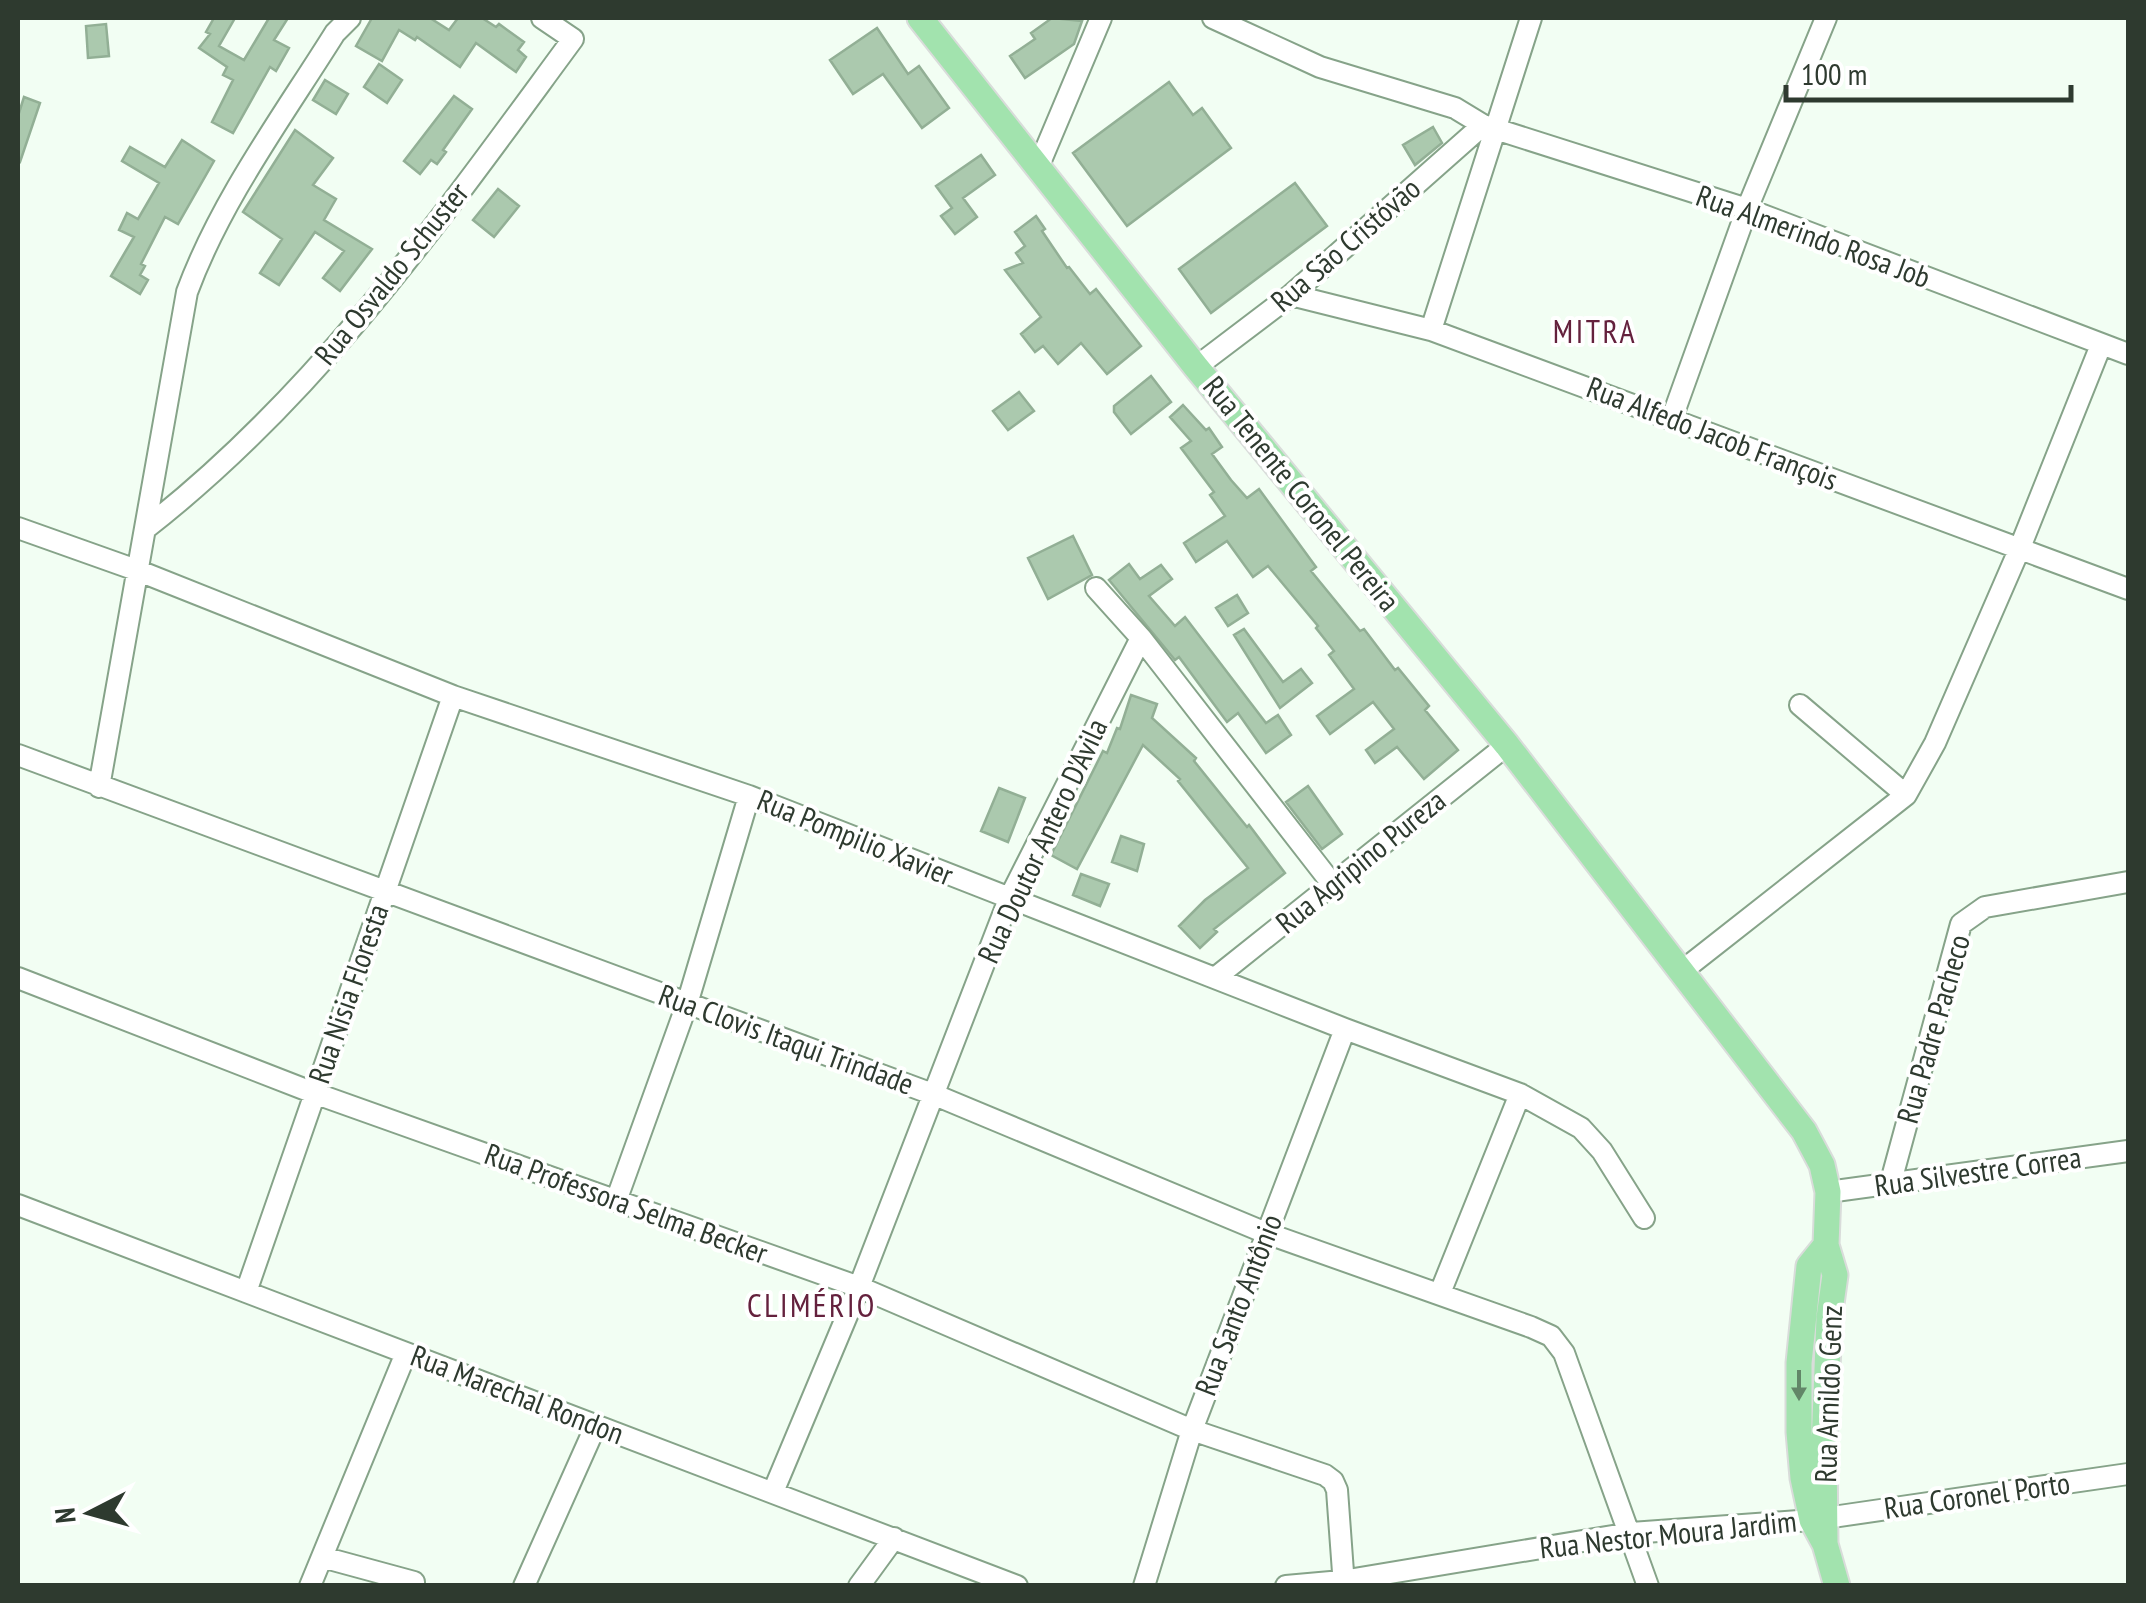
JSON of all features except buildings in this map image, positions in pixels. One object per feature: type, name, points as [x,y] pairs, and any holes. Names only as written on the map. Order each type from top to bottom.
[{"type":"main road","name":"Rua Tenente Coronel Pereira","points":[[920,18],[1196,367],[1507,745],[1682,971],[1804,1131],[1822,1165],[1828,1192]]},
{"type":"main road","name":"Rua Arnildo Genz","points":[[1828,1192],[1826,1246],[1835,1275],[1819,1519],[1837,1586]]},
{"type":"street","points":[[99,787],[187,292],[202,253],[335,33],[350,18]]},
{"type":"street","name":"Rua Osvaldo Schuster","points":[[145,529],[192,493],[362,319],[574,40],[542,18]]},
{"type":"street","points":[[1039,165],[1101,18]]},
{"type":"street","name":"Rua Almerindo Rosa Job","points":[[1213,18],[1320,66],[1455,108],[1489,127],[1747,209],[2128,354]]},
{"type":"street","name":"Rua São Cristóvão","points":[[1431,330],[1489,127],[1531,18]]},
{"type":"street","points":[[1672,418],[1747,209],[1826,18]]},
{"type":"street","name":"Rua São Cristóvão","points":[[1196,367],[1292,295],[1489,127]]},
{"type":"street","name":"Rua Alfedo Jacob François","points":[[1292,295],[1431,330],[2128,588]]},
{"type":"street","points":[[1682,971],[1906,795],[1935,743],[2019,550],[2101,345]]},
{"type":"street","name":"Rua Pompilio Xavier","points":[[18,528],[139,571],[453,696],[750,796],[1520,1094],[1581,1128],[1602,1152],[1644,1218]]},
{"type":"street","points":[[1096,588],[1140,638],[1333,886]]},
{"type":"street","name":"Rua Doutor Antero D'Avila","points":[[772,1492],[859,1287],[1008,899],[1140,638]]},
{"type":"street","name":"Rua Nisia Floresta","points":[[246,1292],[453,696]]},
{"type":"street","points":[[1800,705],[1906,795]]},
{"type":"street","name":"Rua Agripino Pureza","points":[[1215,978],[1507,745]]},
{"type":"street","name":"Rua Clovis Itaqui Trindade","points":[[18,755],[935,1096],[1266,1233],[1440,1292],[1551,1336],[1564,1353],[1631,1533]]},
{"type":"street","points":[[616,1202],[688,1004],[750,796]]},
{"type":"street","name":"Rua Padre Pacheco","points":[[1890,1185],[1961,924],[1984,907],[2128,882]]},
{"type":"street","name":"Rua Professora Selma Becker","points":[[18,978],[314,1093],[859,1287],[1192,1430],[1325,1475],[1337,1490],[1343,1583]]},
{"type":"street","name":"Rua Santo Antônio","points":[[1144,1586],[1192,1430],[1345,1029]]},
{"type":"street","points":[[1440,1292],[1520,1094]]},
{"type":"street","name":"Rua Silvestre Correa","points":[[1828,1192],[2128,1151]]},
{"type":"street","name":"Rua Marechal Rondon","points":[[18,1205],[1017,1586]]},
{"type":"street","points":[[310,1586],[406,1352]]},
{"type":"street","points":[[524,1586],[596,1425]]},
{"type":"street","name":"Rua Coronel Porto","points":[[1819,1519],[2128,1474]]},
{"type":"street","name":"Rua Nestor Moura Jardim","points":[[1286,1586],[1343,1583],[1631,1533],[1819,1519]]},
{"type":"street","points":[[1631,1533],[1648,1586]]},
{"type":"street","points":[[858,1586],[894,1538]]},
{"type":"street","points":[[322,1556],[414,1582]]},
{"type":"district","name":"MITRA","points":[[1595,332]]},
{"type":"district","name":"CLIMÉRIO","points":[[812,1306]]}]
